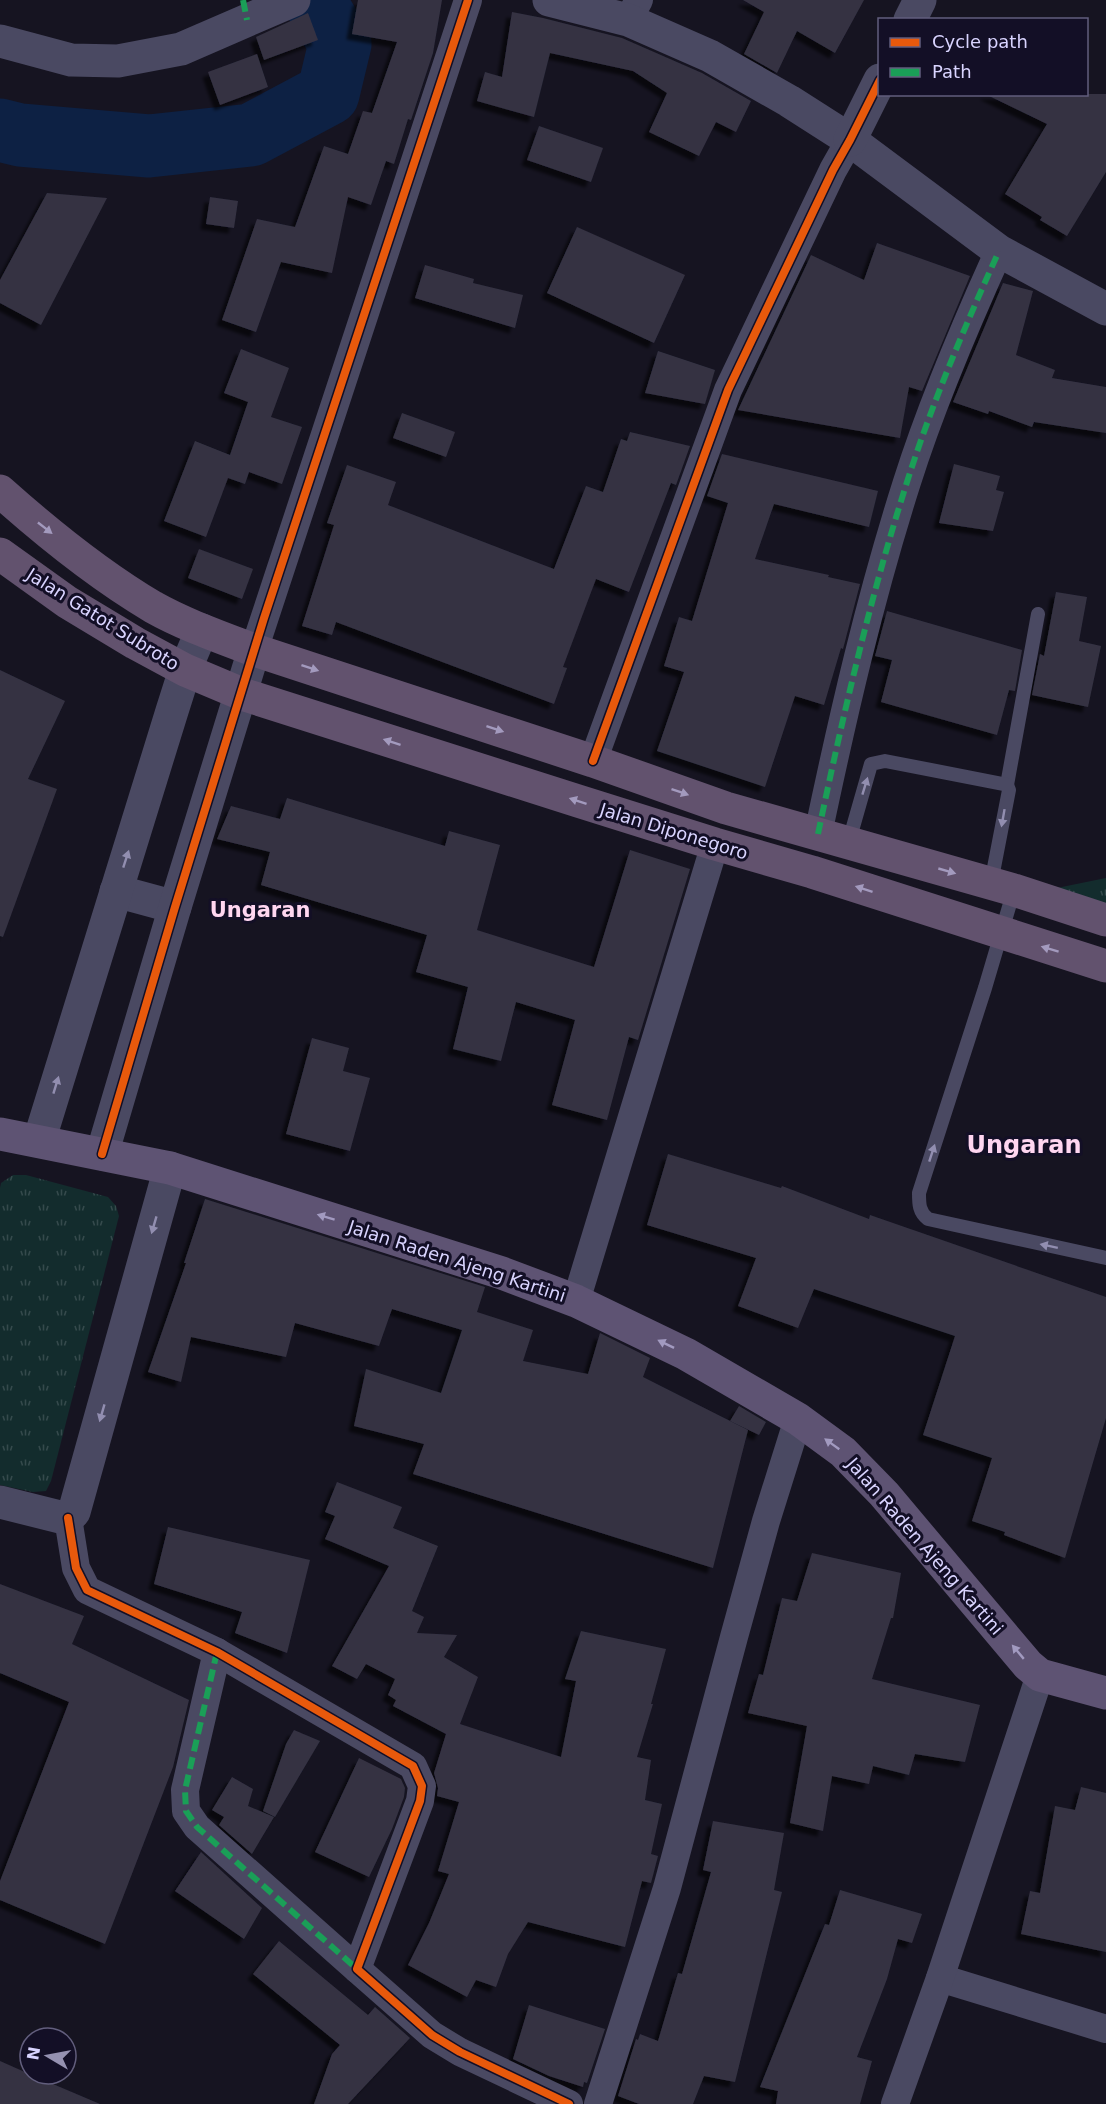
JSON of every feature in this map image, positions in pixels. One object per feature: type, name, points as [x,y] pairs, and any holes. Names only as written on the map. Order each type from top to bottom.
[{"type":"highway","name":"Jalan Gatot Subroto","points":[[0,491],[99,570],[154,607],[202,630],[254,650]]},
{"type":"highway","name":"Jalan Gatot Subroto","points":[[0,554],[68,602],[135,643],[186,670],[242,694]]},
{"type":"highway","name":"Jalan Diponegoro","points":[[254,650],[593,761],[726,808],[1003,886],[1106,920]]},
{"type":"highway","name":"Jalan Diponegoro","points":[[242,694],[1106,966]]},
{"type":"main road","name":"Jalan Raden Ajeng Kartini","points":[[0,1134],[170,1168],[502,1273],[576,1301],[686,1354],[798,1419],[843,1452],[884,1494],[1028,1665],[1040,1675],[1106,1693]]},
{"type":"street","points":[[102,1154],[254,650],[468,0]]},
{"type":"street","points":[[549,0],[633,10],[789,101],[850,140],[999,251],[1106,309]]},
{"type":"street","points":[[911,18],[920,0]]},
{"type":"street","points":[[0,41],[71,60],[118,61],[181,49],[264,7]]},
{"type":"street","points":[[593,761],[728,390],[832,170],[850,140],[878,82]]},
{"type":"street","points":[[832,838],[850,686],[874,596],[907,481],[963,332],[999,251]]},
{"type":"street","points":[[39,1141],[186,670],[202,630]]},
{"type":"street","points":[[576,1301],[715,844]]},
{"type":"street","points":[[116,891],[175,907]]},
{"type":"street","points":[[68,1518],[74,1512],[170,1168]]},
{"type":"street","points":[[597,2104],[667,1888],[747,1590],[798,1419]]},
{"type":"street","points":[[0,1502],[68,1518]]},
{"type":"street","points":[[68,1518],[76,1568],[87,1590],[217,1652],[414,1766],[422,1786],[420,1801],[357,1968]]},
{"type":"street","points":[[217,1652],[185,1790],[186,1811],[196,1827],[432,2035],[460,2052],[569,2104]]},
{"type":"street","points":[[894,2104],[940,1978],[1040,1675]]},
{"type":"street","points":[[940,1978],[1106,2029]]},
{"type":"lane","points":[[1038,614],[1007,785],[1009,790],[1002,934],[919,1193],[919,1206],[923,1215],[928,1219],[1106,1258]]},
{"type":"lane","points":[[832,838],[853,826],[871,764],[885,761],[1007,785]]},
{"type":"green space","points":[[1106,878],[1106,904],[1057,888]]},
{"type":"green space","points":[[13,1175],[26,1175],[108,1197],[116,1206],[119,1216],[51,1481],[46,1491],[33,1492],[0,1485],[0,1188],[1,1183]]},
{"type":"building","points":[[358,0],[442,0],[433,53],[394,164],[386,161],[371,205],[348,197],[332,273],[281,262],[256,332],[222,320],[257,219],[295,227],[324,146],[348,154],[363,111],[372,113],[397,42],[352,34]]},
{"type":"building","points":[[743,0],[864,0],[835,53],[797,31],[777,73],[744,54],[764,12]]},
{"type":"building","points":[[512,12],[622,38],[702,73],[751,101],[736,132],[716,122],[699,156],[649,132],[667,93],[633,71],[550,53],[534,117],[477,101],[485,72],[502,77]]},
{"type":"building","points":[[308,13],[318,40],[264,60],[256,37]]},
{"type":"building","points":[[257,54],[268,87],[220,105],[208,72]]},
{"type":"building","points":[[1106,94],[1106,172],[1067,236],[1040,220],[1042,217],[1005,194],[1047,124],[989,96]]},
{"type":"building","points":[[539,126],[603,148],[591,182],[527,160]]},
{"type":"building","points":[[47,193],[107,198],[41,325],[0,303],[0,280]]},
{"type":"building","points":[[210,197],[238,201],[234,228],[206,224]]},
{"type":"building","points":[[577,227],[685,275],[654,343],[547,293]]},
{"type":"building","points":[[877,243],[970,276],[922,391],[909,387],[900,438],[738,410],[811,255],[864,280]]},
{"type":"building","points":[[425,265],[474,279],[473,283],[523,295],[515,328],[415,298]]},
{"type":"building","points":[[1003,283],[1033,291],[1016,355],[1055,370],[1052,378],[1106,387],[1106,433],[1034,422],[1032,427],[989,411],[988,414],[953,402]]},
{"type":"building","points":[[241,349],[289,368],[271,417],[302,427],[282,484],[249,472],[245,484],[228,478],[206,537],[164,521],[195,441],[230,455],[248,402],[224,393]]},
{"type":"building","points":[[658,351],[715,370],[705,404],[645,393]]},
{"type":"building","points":[[402,413],[455,432],[446,457],[393,438]]},
{"type":"building","points":[[630,432],[690,446],[676,485],[671,483],[629,592],[596,579],[563,667],[567,668],[554,704],[336,622],[332,635],[302,626],[334,525],[327,523],[347,465],[396,482],[388,505],[554,569],[586,486],[603,492],[621,439],[627,441]]},
{"type":"building","points":[[722,454],[878,491],[869,527],[774,504],[755,559],[860,584],[843,649],[841,648],[824,705],[795,696],[765,787],[657,751],[684,672],[664,666],[679,617],[692,621],[728,503],[707,496]]},
{"type":"building","points":[[954,464],[1000,476],[996,490],[1004,492],[993,531],[939,523]]},
{"type":"building","points":[[199,549],[253,569],[242,599],[188,578]]},
{"type":"building","points":[[1056,592],[1087,597],[1079,641],[1101,646],[1088,707],[1032,695],[1040,654],[1044,656]]},
{"type":"building","points":[[887,611],[1022,650],[1015,691],[1009,690],[997,735],[881,702],[892,660],[875,656]]},
{"type":"building","points":[[0,670],[65,701],[28,779],[57,789],[3,937],[0,936]]},
{"type":"building","points":[[287,798],[445,846],[449,831],[500,845],[477,930],[594,967],[630,850],[690,869],[638,1040],[629,1037],[607,1120],[552,1105],[575,1020],[516,1002],[501,1061],[453,1049],[468,987],[416,972],[427,935],[261,885],[270,852],[217,839],[231,806],[280,819]]},
{"type":"building","points":[[312,1038],[349,1048],[343,1071],[370,1078],[350,1151],[286,1134]]},
{"type":"building","points":[[668,1154],[781,1188],[782,1186],[869,1219],[870,1215],[1106,1297],[1106,1418],[1065,1558],[1004,1535],[1005,1532],[972,1521],[992,1458],[923,1435],[955,1336],[814,1289],[798,1328],[738,1306],[756,1258],[647,1225]]},
{"type":"building","points":[[205,1199],[485,1287],[477,1312],[533,1330],[523,1361],[588,1374],[600,1333],[650,1358],[643,1377],[748,1430],[713,1568],[413,1474],[424,1444],[354,1426],[366,1369],[441,1393],[462,1330],[392,1309],[379,1346],[295,1323],[286,1357],[191,1337],[181,1382],[148,1372],[186,1263],[184,1263]]},
{"type":"building","points":[[739,1406],[766,1422],[759,1435],[730,1421]]},
{"type":"building","points":[[337,1482],[402,1507],[393,1528],[438,1546],[412,1611],[424,1617],[417,1633],[457,1635],[444,1657],[478,1677],[460,1724],[561,1757],[576,1681],[565,1679],[581,1631],[666,1649],[637,1757],[651,1760],[645,1800],[662,1804],[651,1854],[658,1856],[651,1883],[642,1881],[625,1947],[528,1922],[508,1954],[496,1987],[476,1980],[467,1997],[408,1965],[429,1923],[449,1874],[438,1871],[459,1802],[437,1796],[438,1788],[434,1773],[446,1734],[393,1706],[396,1700],[388,1695],[395,1679],[366,1664],[357,1679],[332,1666],[389,1566],[325,1539],[335,1516],[325,1512]]},
{"type":"building","points":[[168,1527],[310,1560],[287,1653],[235,1633],[242,1612],[154,1584]]},
{"type":"building","points":[[812,1553],[901,1573],[893,1618],[891,1618],[872,1679],[980,1705],[965,1762],[915,1754],[909,1775],[873,1766],[869,1784],[832,1776],[823,1831],[790,1823],[807,1726],[748,1713],[759,1674],[763,1675],[782,1598],[797,1601]]},
{"type":"building","points":[[0,1584],[84,1616],[72,1644],[189,1700],[173,1767],[105,1944],[0,1900],[0,1881],[69,1702],[0,1673]]},
{"type":"building","points":[[294,1730],[320,1741],[275,1817],[263,1811],[286,1744]]},
{"type":"building","points":[[359,1758],[401,1779],[405,1788],[392,1829],[369,1877],[315,1852]]},
{"type":"building","points":[[232,1777],[253,1789],[248,1806],[274,1817],[252,1854],[219,1825],[224,1817],[212,1810]]},
{"type":"building","points":[[1081,1787],[1106,1793],[1106,1952],[1021,1934],[1030,1891],[1040,1893],[1055,1806],[1075,1810]]},
{"type":"building","points":[[713,1821],[784,1833],[774,1890],[782,1892],[735,2082],[704,2076],[693,2104],[639,2104],[618,2096],[636,2039],[638,2040],[640,2034],[658,2041],[678,1973],[682,1974],[711,1872],[703,1870]]},
{"type":"building","points":[[201,1852],[262,1908],[244,1939],[175,1891]]},
{"type":"building","points":[[840,1890],[922,1914],[912,1943],[898,1939],[887,1979],[857,2057],[872,2061],[860,2104],[776,2104],[778,2091],[760,2087],[825,1924],[829,1925]]},
{"type":"building","points":[[279,1941],[368,2015],[375,2007],[410,2038],[348,2104],[314,2104],[332,2054],[340,2045],[253,1974]]},
{"type":"building","points":[[529,2005],[605,2029],[587,2083],[584,2082],[583,2087],[549,2076],[513,2059]]},
{"type":"building","points":[[0,2061],[18,2069],[18,2086],[58,2086],[100,2104],[0,2104]]},
{"type":"waterway","points":[[0,130],[20,135],[149,146],[251,135],[328,94],[340,44],[314,0]]},
{"type":"marked path","points":[[243,0],[247,20]]},
{"type":"marked path","points":[[818,834],[858,657],[907,482],[950,365],[999,251]]},
{"type":"marked path","points":[[217,1652],[185,1790],[186,1811],[197,1827],[357,1969]]},
{"type":"cycle path","points":[[102,1154],[264,618],[468,0]]},
{"type":"cycle path","points":[[593,761],[728,390],[833,170],[878,84]]},
{"type":"cycle path","points":[[68,1518],[76,1568],[87,1590],[217,1652],[413,1766],[422,1786],[420,1801],[357,1969],[432,2035],[460,2052],[569,2104]]},
{"type":"district","name":"Ungaran","points":[[260,910]]},
{"type":"district","name":"Ungaran","points":[[1024,1145]]}]
